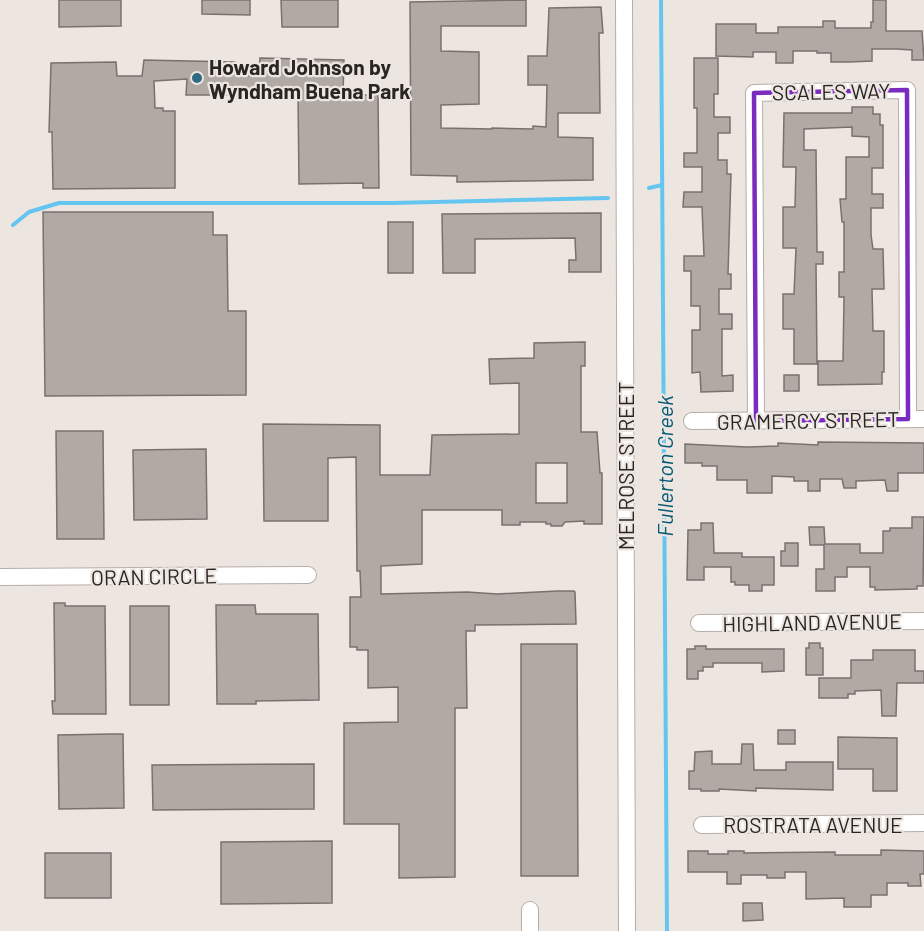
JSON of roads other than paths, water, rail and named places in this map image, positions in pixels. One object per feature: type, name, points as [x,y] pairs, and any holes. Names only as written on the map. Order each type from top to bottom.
[{"type":"street","name":"MELROSE STREET","points":[[624,0],[627,931]]},
{"type":"street","name":"SCALES WAY","points":[[756,421],[754,93],[907,90],[916,419]]},
{"type":"street","name":"GRAMERCY STREET","points":[[692,421],[916,419]]},
{"type":"street","name":"ORAN CIRCLE","points":[[0,577],[308,574]]},
{"type":"street","name":"HIGHLAND AVENUE","points":[[699,623],[924,621]]},
{"type":"street","name":"ROSTRATA AVENUE","points":[[702,825],[924,823]]},
{"type":"street","points":[[530,910],[530,931]]},
{"type":"waterway","name":"Fullerton Creek","points":[[661,0],[667,931]]},
{"type":"waterway","points":[[649,188],[662,185]]},
{"type":"waterway","points":[[13,225],[29,212],[59,203],[392,203],[608,198]]},
{"type":"place","name":"Howard Johnson by Wyndham Buena Park","points":[[197,78]]}]
